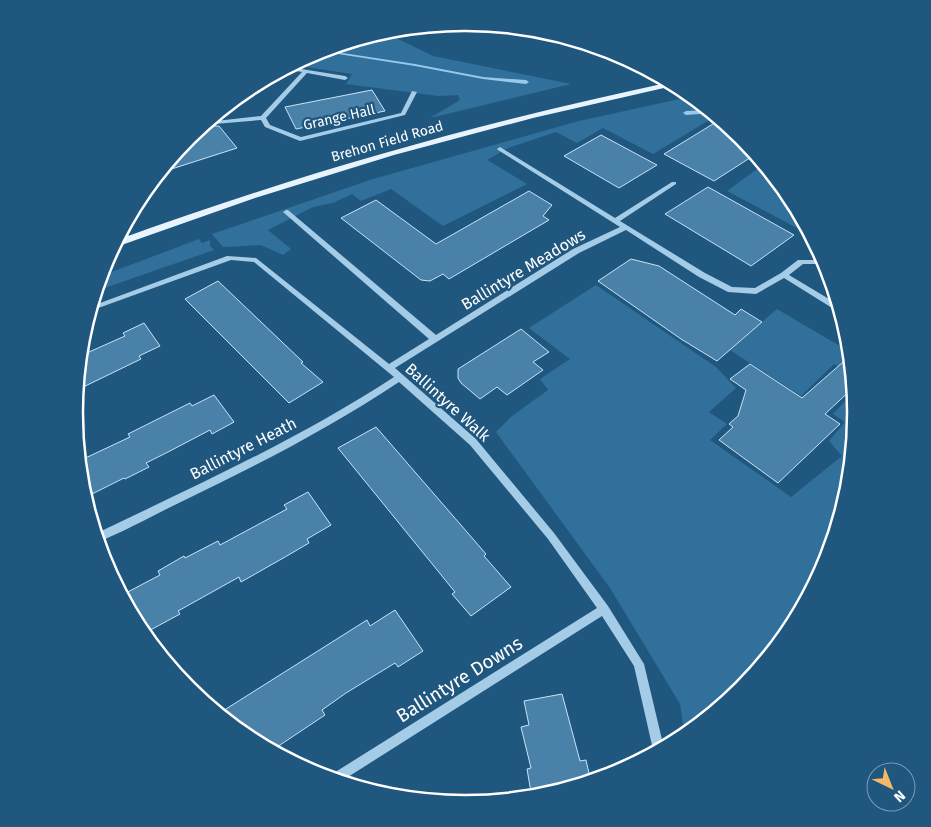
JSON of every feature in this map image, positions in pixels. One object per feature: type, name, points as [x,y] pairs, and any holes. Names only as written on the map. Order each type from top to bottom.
[{"type":"main road","name":"Brehon Field Road","points":[[128,235],[419,145],[614,96],[663,86]]},
{"type":"street","points":[[297,70],[345,78]]},
{"type":"street","points":[[217,123],[262,118],[305,72]]},
{"type":"street","name":"Grange Hall","points":[[262,118],[267,126],[300,139],[403,114],[414,92]]},
{"type":"street","name":"Ballintyre Meadows","points":[[500,149],[702,275],[731,290],[756,291],[784,275],[801,262],[817,262]]},
{"type":"street","points":[[616,220],[674,182]]},
{"type":"street","points":[[286,212],[435,339]]},
{"type":"street","name":"Ballintyre Meadows","points":[[389,368],[576,251],[627,227]]},
{"type":"street","name":"Ballintyre Walk","points":[[99,306],[230,258],[256,260],[389,368],[473,442],[551,536],[604,609],[640,664],[658,745]]},
{"type":"street","points":[[784,275],[831,304]]},
{"type":"street","name":"Ballintyre Heath","points":[[104,535],[270,453],[371,397],[399,378]]},
{"type":"street","name":"Ballintyre Downs","points":[[342,775],[604,609]]},
{"type":"shaded area","points":[[396,38],[433,56],[571,84],[430,118],[460,100],[458,95],[438,96],[346,84],[352,74],[305,67],[367,44]]},
{"type":"shaded area","points":[[682,99],[710,120],[653,154],[603,128],[577,143],[556,132],[508,148],[487,160],[527,184],[443,226],[391,189],[361,201],[352,194],[333,203],[313,207],[268,230],[291,249],[283,255],[261,245],[223,247],[212,234],[373,179],[579,121]]},
{"type":"shaded area","points":[[759,168],[783,201],[801,230],[727,191]]},
{"type":"shaded area","points":[[199,239],[202,243],[210,240],[210,246],[214,250],[105,288],[110,273]]},
{"type":"shaded area","points":[[596,285],[716,367],[736,388],[709,412],[727,424],[710,440],[791,497],[842,456],[829,441],[845,422],[833,414],[847,399],[847,439],[835,512],[819,560],[808,583],[797,605],[753,666],[718,701],[684,727],[680,704],[610,588],[496,432],[512,416],[548,390],[540,379],[570,359],[529,328]]},
{"type":"shaded area","points":[[777,309],[841,347],[845,370],[834,364],[801,396],[730,350]]},
{"type":"building","points":[[372,90],[385,111],[296,129],[285,107]]},
{"type":"building","points":[[714,123],[750,158],[714,181],[664,154]]},
{"type":"building","points":[[213,126],[219,126],[237,148],[172,169]]},
{"type":"building","points":[[601,135],[657,165],[619,188],[564,156]]},
{"type":"building","points":[[708,187],[794,235],[751,266],[665,214]]},
{"type":"building","points":[[529,191],[552,205],[543,216],[549,220],[449,279],[443,274],[430,281],[421,280],[341,218],[376,200],[436,244]]},
{"type":"building","points":[[631,259],[659,266],[735,315],[741,309],[762,322],[717,361],[681,339],[598,281]]},
{"type":"building","points":[[218,281],[303,362],[301,363],[323,382],[289,403],[185,299]]},
{"type":"building","points":[[144,323],[160,346],[139,356],[141,359],[84,387],[89,352],[125,336],[123,333]]},
{"type":"building","points":[[521,329],[549,352],[533,362],[543,370],[507,395],[497,387],[480,399],[461,383],[458,378],[458,369]]},
{"type":"building","points":[[844,361],[847,393],[825,414],[840,424],[778,483],[719,440],[733,427],[729,424],[738,416],[746,390],[730,379],[750,364],[802,398]]},
{"type":"building","points":[[214,395],[234,422],[212,434],[210,430],[146,463],[149,467],[92,494],[86,458],[130,437],[128,434],[190,403],[192,406]]},
{"type":"building","points":[[376,427],[486,554],[484,556],[511,587],[471,616],[452,594],[455,592],[338,448]]},
{"type":"building","points":[[308,492],[331,525],[307,539],[309,543],[285,557],[241,582],[239,577],[178,611],[180,614],[151,630],[128,592],[160,575],[158,571],[184,556],[185,558],[218,541],[220,545],[287,509],[284,505]]},
{"type":"building","points":[[395,610],[423,651],[398,667],[395,663],[346,693],[322,710],[325,715],[277,747],[224,710],[367,620],[370,626]]},
{"type":"building","points":[[562,694],[580,761],[586,760],[589,775],[564,783],[531,790],[527,769],[531,768],[521,727],[529,725],[524,701]]},
{"type":"waterway","points":[[338,54],[415,65],[483,78],[526,82]]},
{"type":"waterway","points":[[686,113],[701,112]]}]
